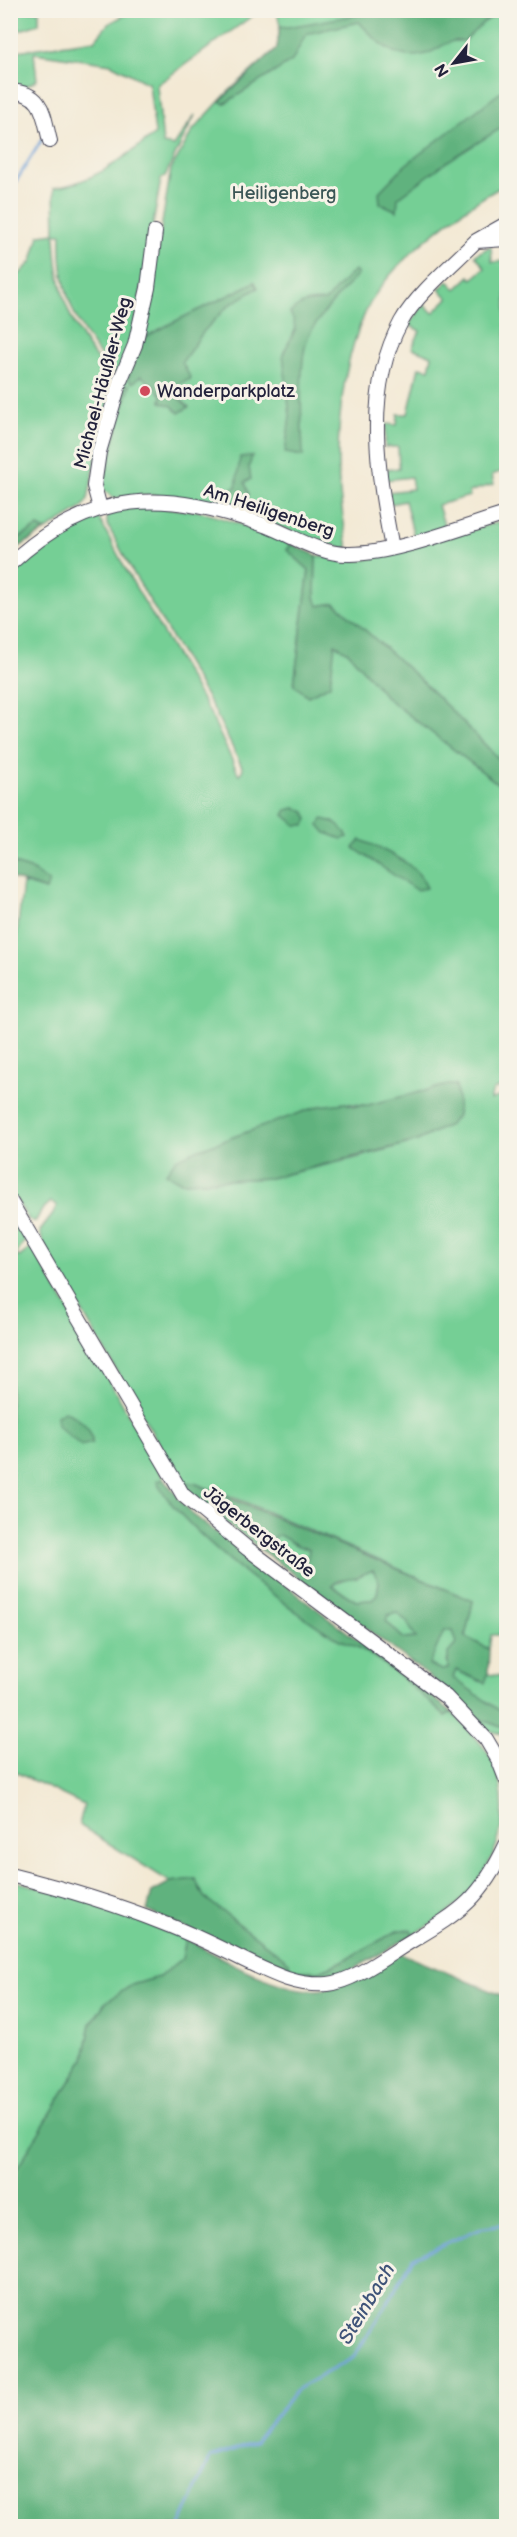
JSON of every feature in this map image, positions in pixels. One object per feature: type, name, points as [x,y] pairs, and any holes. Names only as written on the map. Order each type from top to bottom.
[{"type":"street","points":[[10,92],[26,93],[38,102],[50,141]]},
{"type":"street","points":[[392,548],[382,500],[377,409],[390,347],[402,321],[431,286],[476,241],[507,224]]},
{"type":"street","name":"Michael-Häußler-Weg","points":[[100,508],[94,486],[99,452],[120,381],[135,345],[148,288],[156,232]]},
{"type":"street","points":[[476,241],[507,239]]},
{"type":"street","name":"Am Heiligenberg","points":[[100,508],[126,502],[154,500],[199,506],[261,524],[330,552],[349,554],[392,548],[507,514]]},
{"type":"street","points":[[13,559],[56,530],[100,508]]},
{"type":"street","name":"Jägerbergstraße","points":[[10,1201],[183,1495],[248,1549],[446,1697],[486,1738],[507,1779]]},
{"type":"street","points":[[10,1875],[82,1893],[155,1920],[266,1972],[293,1981],[329,1984],[351,1977],[451,1918],[478,1894],[507,1845]]},
{"type":"green space","points":[[384,10],[503,11],[484,22],[464,41],[452,41],[431,52],[415,56],[405,56],[388,49],[359,22],[306,34],[292,61],[224,104],[220,101],[277,48],[280,26],[288,27]]},
{"type":"green space","points":[[10,11],[39,11],[39,24],[11,33]]},
{"type":"green space","points":[[132,11],[259,11],[157,85],[163,144],[174,146],[195,115],[165,176],[161,179],[132,343],[117,376],[91,343],[73,311],[63,276],[61,234],[55,234],[59,280],[64,299],[89,349],[117,385],[97,455],[88,499],[82,508],[45,531],[38,527],[11,543],[11,279],[14,280],[32,261],[39,235],[55,233],[54,188],[96,175],[155,134],[149,84],[111,64],[34,53],[37,80],[23,88],[11,85],[10,52],[95,40],[108,24]]},
{"type":"green space","name":"Heiligenberg","points":[[277,11],[506,11],[506,184],[447,222],[427,238],[391,274],[366,311],[353,347],[344,385],[338,444],[339,484],[348,549],[311,539],[250,516],[247,512],[155,495],[113,498],[100,487],[102,454],[151,289],[171,169],[193,130],[228,92],[277,48],[280,26]]},
{"type":"green space","points":[[506,88],[506,125],[448,161],[398,198],[397,211],[380,203],[379,192],[404,166]]},
{"type":"green space","points":[[491,246],[492,262],[506,261],[506,470],[492,475],[494,484],[469,492],[470,496],[438,505],[445,528],[414,537],[405,501],[391,504],[388,492],[413,489],[411,477],[386,480],[384,470],[399,468],[398,447],[385,447],[386,424],[397,425],[398,414],[408,414],[419,367],[429,369],[432,356],[412,348],[420,331],[409,325],[424,304],[433,313],[448,298],[439,289],[448,281],[456,289],[470,276],[472,279],[485,268],[475,255]]},
{"type":"green space","points":[[354,270],[358,274],[322,315],[307,340],[302,365],[303,456],[285,453],[290,416],[283,354],[295,330],[290,313],[306,303],[325,301]]},
{"type":"green space","points":[[255,282],[258,288],[229,305],[204,331],[182,362],[191,379],[172,387],[173,393],[189,407],[179,413],[172,406],[161,402],[162,395],[141,376],[133,383],[128,379],[140,340]]},
{"type":"green space","points":[[122,385],[130,385],[102,490],[100,487],[102,454]]},
{"type":"green space","points":[[252,456],[249,467],[251,479],[245,482],[249,495],[240,511],[217,505],[227,490],[236,487],[240,457]]},
{"type":"green space","points":[[134,506],[200,511],[267,533],[291,544],[287,550],[309,570],[294,685],[335,644],[348,652],[387,698],[506,790],[506,1085],[493,1090],[490,1100],[506,1094],[506,1610],[500,1635],[491,1635],[489,1649],[465,1637],[473,1601],[235,1498],[194,1483],[182,1484],[43,1244],[40,1231],[57,1205],[51,1202],[42,1210],[35,1222],[29,1220],[11,1192],[10,990],[23,883],[45,890],[15,863],[11,863],[11,569],[70,527],[94,516],[99,518],[128,574],[210,713],[239,775],[243,769],[213,708],[107,524],[107,516],[112,510]],"holes":[[[345,1103],[457,1116],[449,1125],[417,1141],[356,1158],[270,1178],[181,1182]]]},
{"type":"green space","points":[[506,520],[506,766],[424,683],[335,603],[318,606],[315,597],[316,555],[344,561],[364,560]]},
{"type":"green space","points":[[38,527],[45,531],[11,552],[10,543]]},
{"type":"green space","points":[[291,544],[316,555],[315,597],[318,606],[335,603],[424,683],[506,766],[506,790],[387,698],[348,652],[335,644],[330,685],[308,696],[294,685],[309,570],[287,550]]},
{"type":"green space","points":[[295,808],[305,812],[308,819],[305,825],[296,825],[284,815],[287,810]]},
{"type":"green space","points":[[322,819],[337,824],[348,837],[342,839],[326,833],[319,825]]},
{"type":"green space","points":[[361,840],[408,864],[423,879],[427,888],[416,890],[354,848]]},
{"type":"green space","points":[[11,863],[30,869],[49,882],[46,890],[11,878]]},
{"type":"green space","points":[[456,1085],[457,1116],[449,1125],[417,1141],[270,1178],[181,1182],[166,1173],[176,1159],[319,1106],[345,1103],[354,1106],[368,1105]]},
{"type":"green space","points":[[10,1210],[27,1237],[16,1255],[19,1257],[32,1247],[164,1479],[157,1481],[168,1499],[187,1521],[238,1567],[294,1610],[385,1665],[445,1716],[452,1712],[480,1742],[493,1762],[500,1783],[503,1804],[497,1844],[489,1863],[465,1897],[449,1912],[414,1934],[399,1930],[320,1971],[299,1971],[296,1977],[291,1976],[204,1897],[195,1879],[170,1882],[79,1825],[84,1805],[11,1770]]},
{"type":"green space","points":[[64,1411],[87,1427],[92,1443],[81,1446],[57,1425],[57,1416]]},
{"type":"green space","points":[[164,1479],[191,1513],[452,1712],[445,1716],[385,1665],[360,1648],[318,1627],[266,1590],[187,1521],[168,1499],[157,1481]]},
{"type":"green space","points":[[194,1483],[473,1601],[465,1637],[489,1649],[488,1674],[485,1683],[456,1670],[453,1678],[506,1715],[506,1729],[475,1717],[450,1693],[408,1660],[200,1504],[182,1484]],"holes":[[[279,1535],[298,1546],[309,1549],[308,1558],[303,1562],[287,1557],[277,1547],[273,1537]],[[373,1570],[379,1582],[377,1594],[372,1600],[356,1601],[332,1586],[338,1580],[357,1577]],[[397,1613],[407,1622],[416,1638],[404,1639],[386,1621],[388,1615]],[[444,1631],[453,1631],[457,1643],[448,1653],[448,1669],[442,1670],[429,1665]]]},
{"type":"green space","points":[[280,1535],[298,1546],[309,1549],[308,1558],[303,1562],[283,1554],[272,1537]]},
{"type":"green space","points":[[373,1570],[379,1582],[377,1594],[372,1600],[356,1601],[332,1586],[340,1581]]},
{"type":"green space","points":[[397,1613],[407,1622],[416,1638],[404,1639],[386,1621],[388,1615]]},
{"type":"green space","points":[[444,1630],[453,1631],[457,1643],[447,1661],[449,1669],[442,1670],[429,1665]]},
{"type":"green space","points":[[455,1670],[484,1683],[488,1674],[506,1677],[506,1715],[453,1678]]},
{"type":"green space","points":[[475,1717],[506,1729],[506,1735],[486,1730]]},
{"type":"green space","points":[[195,1879],[204,1897],[289,1962],[291,1976],[147,1911],[152,1892],[170,1882]]},
{"type":"green space","points":[[11,1880],[82,1899],[186,1939],[182,1959],[159,1977],[132,1985],[105,2003],[91,2024],[84,2059],[11,2180]]},
{"type":"green space","points":[[399,1930],[410,1930],[414,1934],[349,1972],[329,1980],[296,1977],[299,1971],[320,1971],[341,1962]]},
{"type":"green space","points":[[186,1939],[236,1966],[275,1983],[294,1988],[313,1990],[329,1988],[400,1953],[506,1997],[506,2526],[11,2526],[10,2180],[84,2059],[91,2024],[105,2003],[132,1985],[159,1977],[182,1959]]},
{"type":"waterway","points":[[13,10],[17,27]]},
{"type":"waterway","points":[[15,183],[44,136]]},
{"type":"waterway","points":[[14,196],[14,203]]},
{"type":"waterway","name":"Steinbach","points":[[180,2526],[210,2458],[255,2442],[297,2389],[353,2358],[413,2258],[483,2227],[506,2224]]},
{"type":"place","name":"Wanderparkplatz","points":[[145,391]]}]
